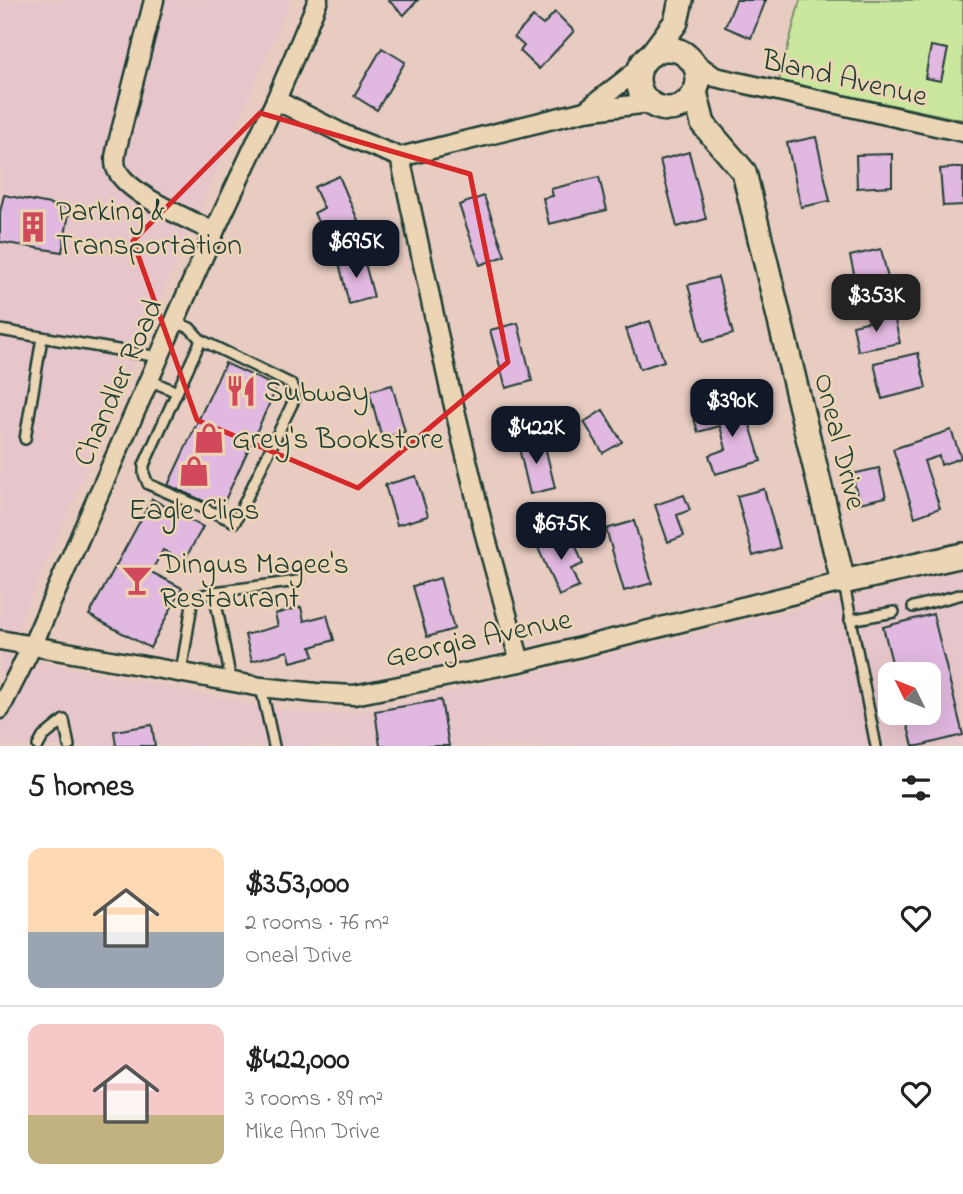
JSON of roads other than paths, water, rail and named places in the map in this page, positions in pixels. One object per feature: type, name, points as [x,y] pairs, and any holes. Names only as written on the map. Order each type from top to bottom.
[{"type":"street","points":[[154,0],[120,133],[115,160],[117,170],[126,182],[144,196],[214,232]]},
{"type":"street","name":"Chandler Road","points":[[0,709],[32,646],[318,0]]},
{"type":"street","points":[[678,11],[686,55]]},
{"type":"street","points":[[658,106],[642,96],[638,78],[678,11]]},
{"type":"street","points":[[276,100],[347,136],[400,157],[585,111],[658,106],[676,108],[684,104],[702,86],[696,67],[686,55],[671,49],[661,50],[585,111]]},
{"type":"street","name":"Oneal Drive","points":[[702,86],[703,124]]},
{"type":"street","name":"Bland Avenue","points":[[702,86],[963,132]]},
{"type":"street","name":"Oneal Drive","points":[[658,106],[703,124],[744,172],[843,582]]},
{"type":"street","points":[[400,157],[449,385],[484,531],[520,662]]},
{"type":"street","name":"Georgia Avenue","points":[[0,640],[261,687],[354,695],[520,662],[963,555]]},
{"type":"lane","points":[[174,321],[190,328],[201,340],[291,384],[295,390],[295,398],[235,522],[148,484],[144,474],[144,465],[201,340]]},
{"type":"lane","points":[[0,330],[159,357]]},
{"type":"lane","points":[[25,439],[42,338]]},
{"type":"lane","points":[[149,380],[177,392]]},
{"type":"lane","points":[[181,673],[193,598],[214,592],[299,581]]},
{"type":"lane","points":[[843,582],[876,746]]},
{"type":"lane","points":[[214,592],[230,681]]},
{"type":"lane","points":[[913,607],[963,594]]},
{"type":"lane","points":[[850,620],[894,612]]},
{"type":"lane","points":[[261,687],[274,746]]},
{"type":"lane","points":[[38,746],[43,737],[64,720],[69,746]]},
{"type":"place","name":"Parking & Transportation","points":[[33,227]]},
{"type":"place","name":"Subway","points":[[241,391]]},
{"type":"place","name":"Grey's Bookstore","points":[[209,438]]},
{"type":"place","name":"Eagle Clips","points":[[194,471]]},
{"type":"place","name":"Dingus Magee's Restaurant","points":[[137,580]]}]
